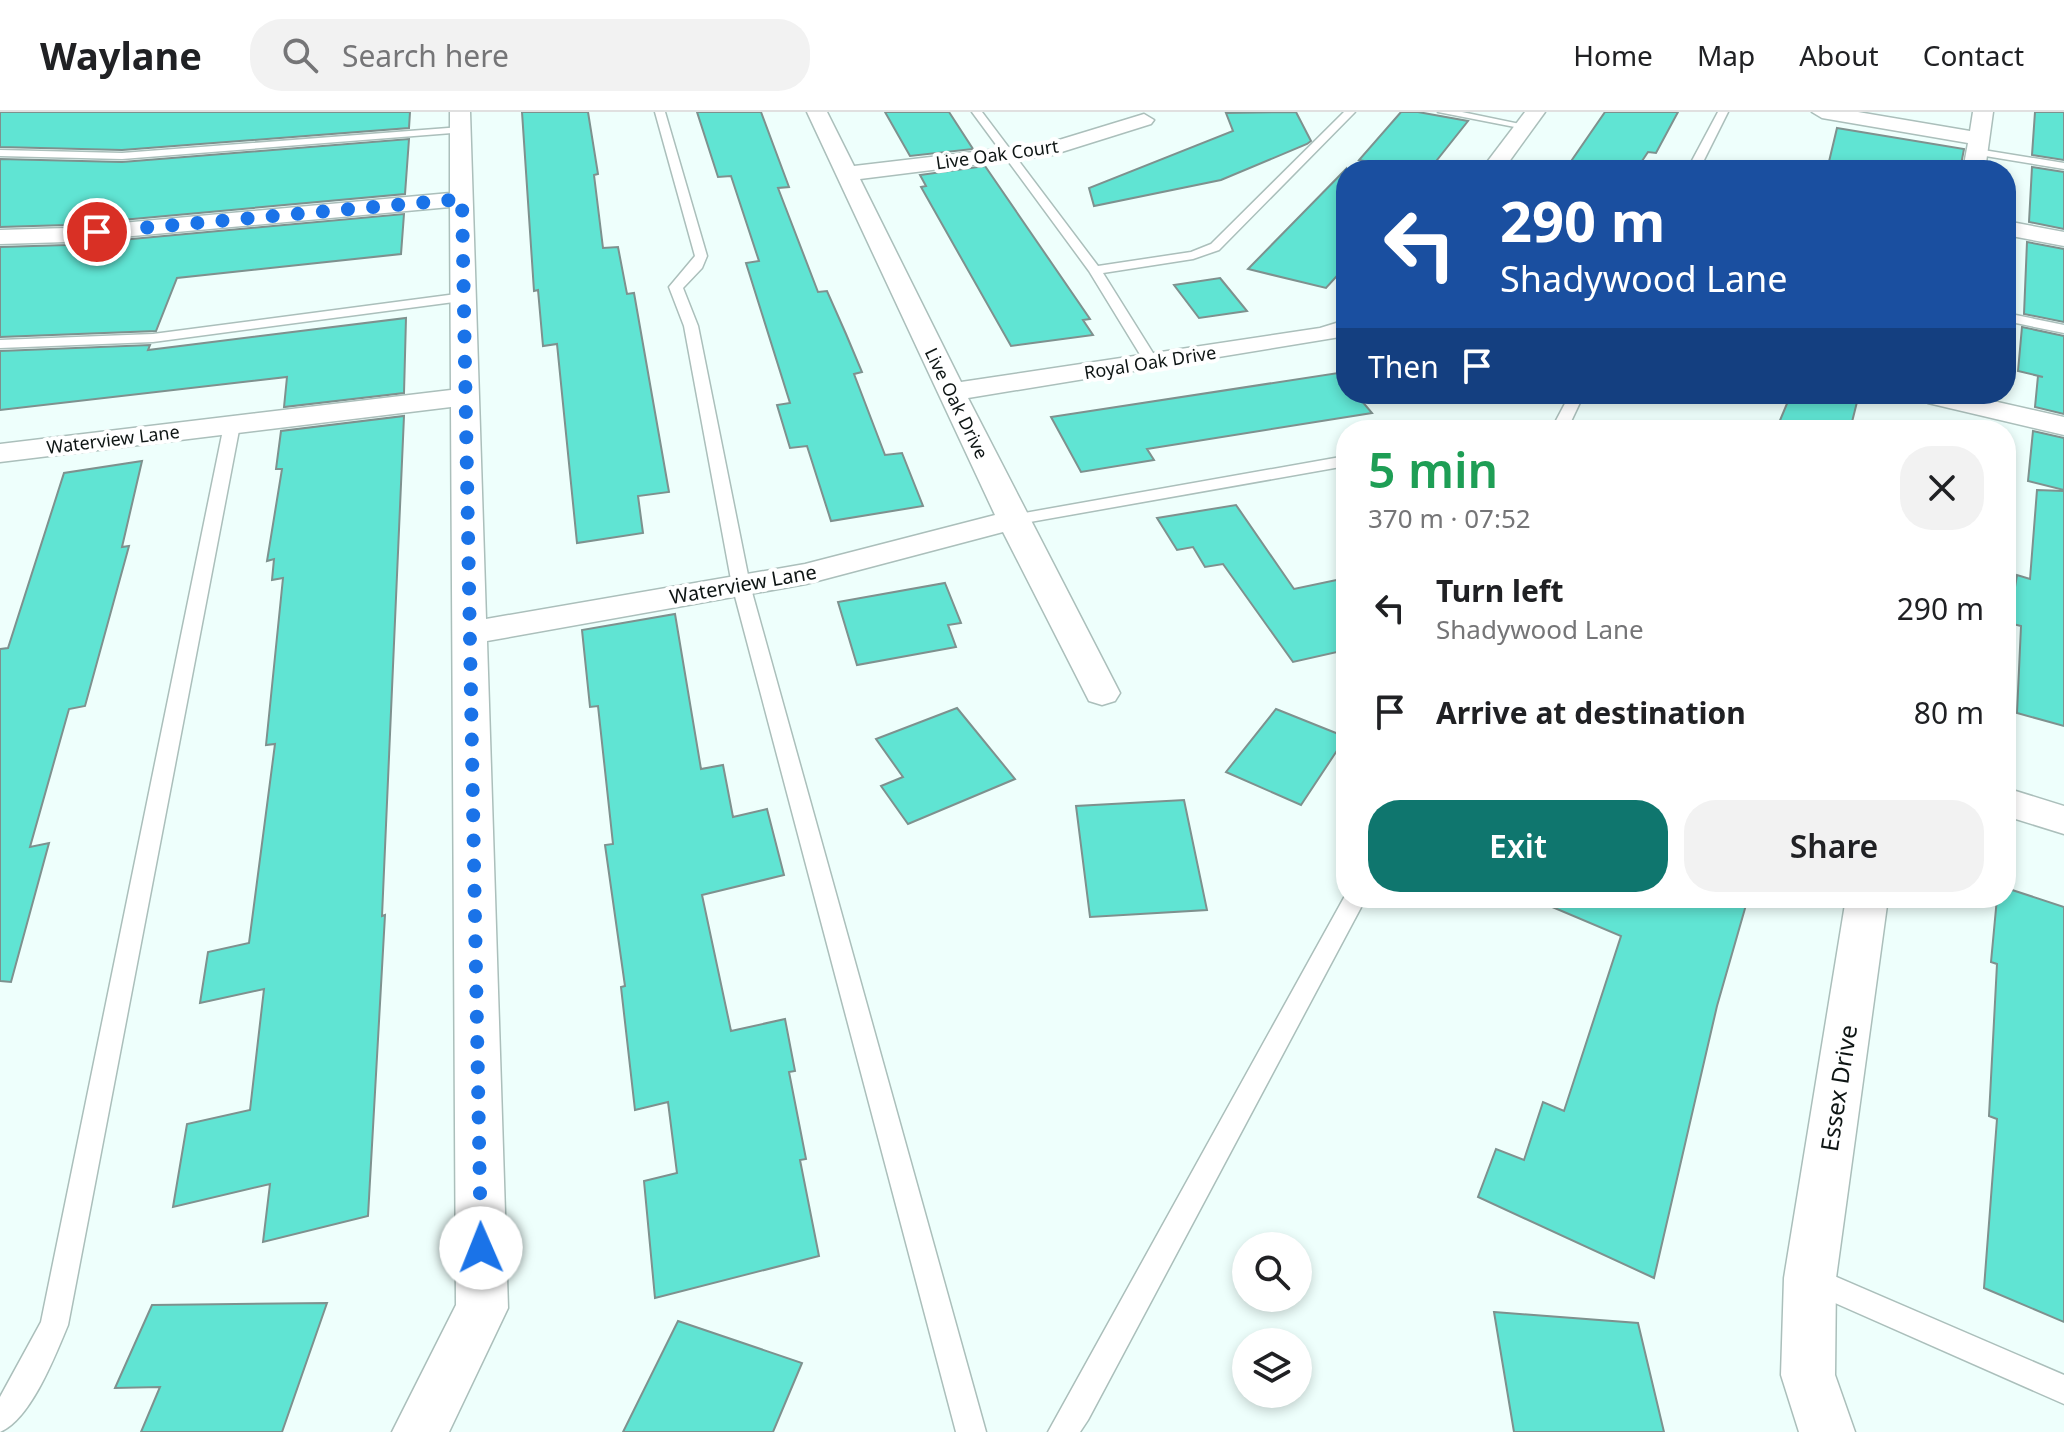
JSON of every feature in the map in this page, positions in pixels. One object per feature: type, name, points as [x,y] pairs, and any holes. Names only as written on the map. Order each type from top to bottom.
[{"type":"street","name":"Live Oak Drive","points":[[817,112],[1013,520],[1102,693]]},
{"type":"street","points":[[1822,112],[1977,154],[1983,112]]},
{"type":"street","points":[[1499,160],[1530,119]]},
{"type":"street","name":"Live Oak Court","points":[[846,174],[1052,149],[1144,120]]},
{"type":"street","points":[[420,1432],[482,1308],[460,121]]},
{"type":"street","points":[[0,237],[67,235],[462,199]]},
{"type":"street","points":[[2016,230],[2064,239]]},
{"type":"street","name":"Royal Oak Drive","points":[[952,392],[1336,331]]},
{"type":"street","name":"Waterview Lane","points":[[0,453],[465,397]]},
{"type":"street","points":[[1975,404],[2064,426]]},
{"type":"street","name":"Waterview Lane","points":[[470,633],[806,574],[1013,520]]},
{"type":"street","points":[[2016,805],[2064,820]]},
{"type":"street","name":"Essex Drive","points":[[1827,1432],[1808,1375],[1810,1278],[1866,908]]},
{"type":"lane","points":[[660,112],[701,256],[697,265],[676,287],[691,326],[741,585],[971,1432]]},
{"type":"lane","points":[[977,112],[1005,154],[1095,270],[1151,361]]},
{"type":"lane","points":[[1095,270],[1193,255],[1215,247],[1350,112]]},
{"type":"lane","points":[[1443,112],[1530,119]]},
{"type":"lane","points":[[1698,160],[1723,112]]},
{"type":"lane","points":[[0,153],[122,156],[460,121]]},
{"type":"lane","points":[[1977,154],[2064,166]]},
{"type":"lane","points":[[0,344],[153,338],[464,297]]},
{"type":"lane","points":[[2016,319],[2064,329]]},
{"type":"lane","points":[[0,1417],[15,1402],[54,1325],[232,425]]},
{"type":"lane","points":[[1013,520],[1336,463]]},
{"type":"lane","points":[[1063,1432],[1078,1410],[1350,908]]},
{"type":"lane","points":[[1810,1278],[2064,1390]]},
{"type":"building","points":[[0,112],[410,112],[409,128],[122,150],[0,147]]},
{"type":"building","points":[[522,112],[588,112],[598,174],[594,175],[603,248],[618,247],[627,294],[634,293],[669,492],[638,496],[643,533],[577,543],[557,344],[543,346],[538,290],[534,291]]},
{"type":"building","points":[[697,112],[761,112],[789,187],[778,188],[818,292],[827,291],[862,372],[854,374],[885,455],[902,453],[923,506],[831,521],[807,446],[790,448],[777,405],[790,403],[746,263],[759,261],[731,176],[718,177]]},
{"type":"building","points":[[885,112],[949,112],[973,149],[910,156]]},
{"type":"building","points":[[1296,112],[1311,141],[1307,144],[1221,180],[1094,206],[1089,188],[1233,131],[1226,113]]},
{"type":"building","points":[[1401,112],[1468,121],[1437,160],[1359,160]]},
{"type":"building","points":[[1605,112],[1678,112],[1656,153],[1648,152],[1643,160],[1572,160]]},
{"type":"building","points":[[2035,112],[2064,112],[2064,160],[2032,155]]},
{"type":"building","points":[[1837,128],[1964,149],[1962,160],[1829,160]]},
{"type":"building","points":[[409,139],[405,194],[67,225],[0,227],[0,159],[122,162]]},
{"type":"building","points":[[985,166],[1090,319],[1083,320],[1093,335],[1011,346],[921,187],[926,186],[920,175]]},
{"type":"building","points":[[2032,167],[2064,172],[2064,229],[2029,222]]},
{"type":"building","points":[[1336,179],[1336,277],[1326,288],[1248,269]]},
{"type":"building","points":[[404,214],[401,254],[177,278],[156,331],[0,337],[0,247],[67,245]]},
{"type":"building","points":[[2027,242],[2064,249],[2064,322],[2024,314]]},
{"type":"building","points":[[1220,278],[1247,311],[1199,318],[1174,285]]},
{"type":"building","points":[[406,318],[404,393],[284,407],[287,377],[0,410],[0,351],[150,345],[148,350]]},
{"type":"building","points":[[2022,327],[2064,336],[2064,414],[2035,407],[2038,376],[2043,377],[2018,371]]},
{"type":"building","points":[[1336,373],[1336,404],[1364,404],[1372,413],[1147,449],[1154,460],[1081,472],[1051,417]]},
{"type":"building","points":[[1787,404],[1856,404],[1852,420],[1780,420]]},
{"type":"building","points":[[404,416],[382,916],[385,915],[368,1216],[263,1242],[270,1184],[173,1207],[187,1124],[250,1110],[264,989],[200,1003],[208,952],[249,943],[275,744],[266,745],[283,578],[272,580],[274,559],[267,561],[282,469],[276,469],[281,431]]},
{"type":"building","points":[[2033,431],[2064,438],[2064,490],[2028,481]]},
{"type":"building","points":[[142,461],[122,547],[129,546],[85,706],[69,709],[30,847],[49,843],[11,982],[0,981],[0,649],[8,648],[64,473]]},
{"type":"building","points":[[2037,490],[2064,491],[2064,726],[2017,713],[2021,626],[2016,625],[2016,581],[2017,575],[2030,579]]},
{"type":"building","points":[[1236,505],[1294,589],[1336,580],[1336,652],[1293,662],[1223,564],[1205,567],[1193,547],[1177,550],[1157,518]]},
{"type":"building","points":[[945,583],[961,623],[948,625],[956,647],[857,665],[838,602]]},
{"type":"building","points":[[675,614],[701,769],[723,765],[733,817],[767,809],[784,875],[702,895],[731,1031],[785,1019],[795,1071],[789,1072],[806,1159],[800,1160],[819,1256],[655,1298],[644,1181],[677,1173],[668,1102],[635,1110],[621,987],[625,986],[605,845],[613,844],[598,706],[590,707],[582,630]]},
{"type":"building","points":[[957,708],[1015,779],[908,824],[881,786],[903,777],[876,739]]},
{"type":"building","points":[[1276,709],[1336,733],[1336,752],[1301,805],[1226,772]]},
{"type":"building","points":[[1184,800],[1207,910],[1090,917],[1076,806]]},
{"type":"building","points":[[2016,891],[2064,907],[2064,1322],[1984,1288],[1997,1119],[1989,1116],[1997,964],[1991,962],[1996,908],[2016,908]]},
{"type":"building","points":[[1555,908],[1745,908],[1717,1006],[1654,1278],[1478,1197],[1496,1149],[1524,1160],[1543,1102],[1564,1111],[1621,936]]},
{"type":"building","points":[[327,1303],[282,1432],[141,1432],[160,1387],[115,1388],[152,1305]]},
{"type":"building","points":[[1494,1312],[1638,1323],[1664,1432],[1514,1432]]},
{"type":"building","points":[[678,1321],[802,1363],[773,1432],[623,1432]]},
{"type":"route","points":[[97,232],[462,199],[481,1248]]}]
